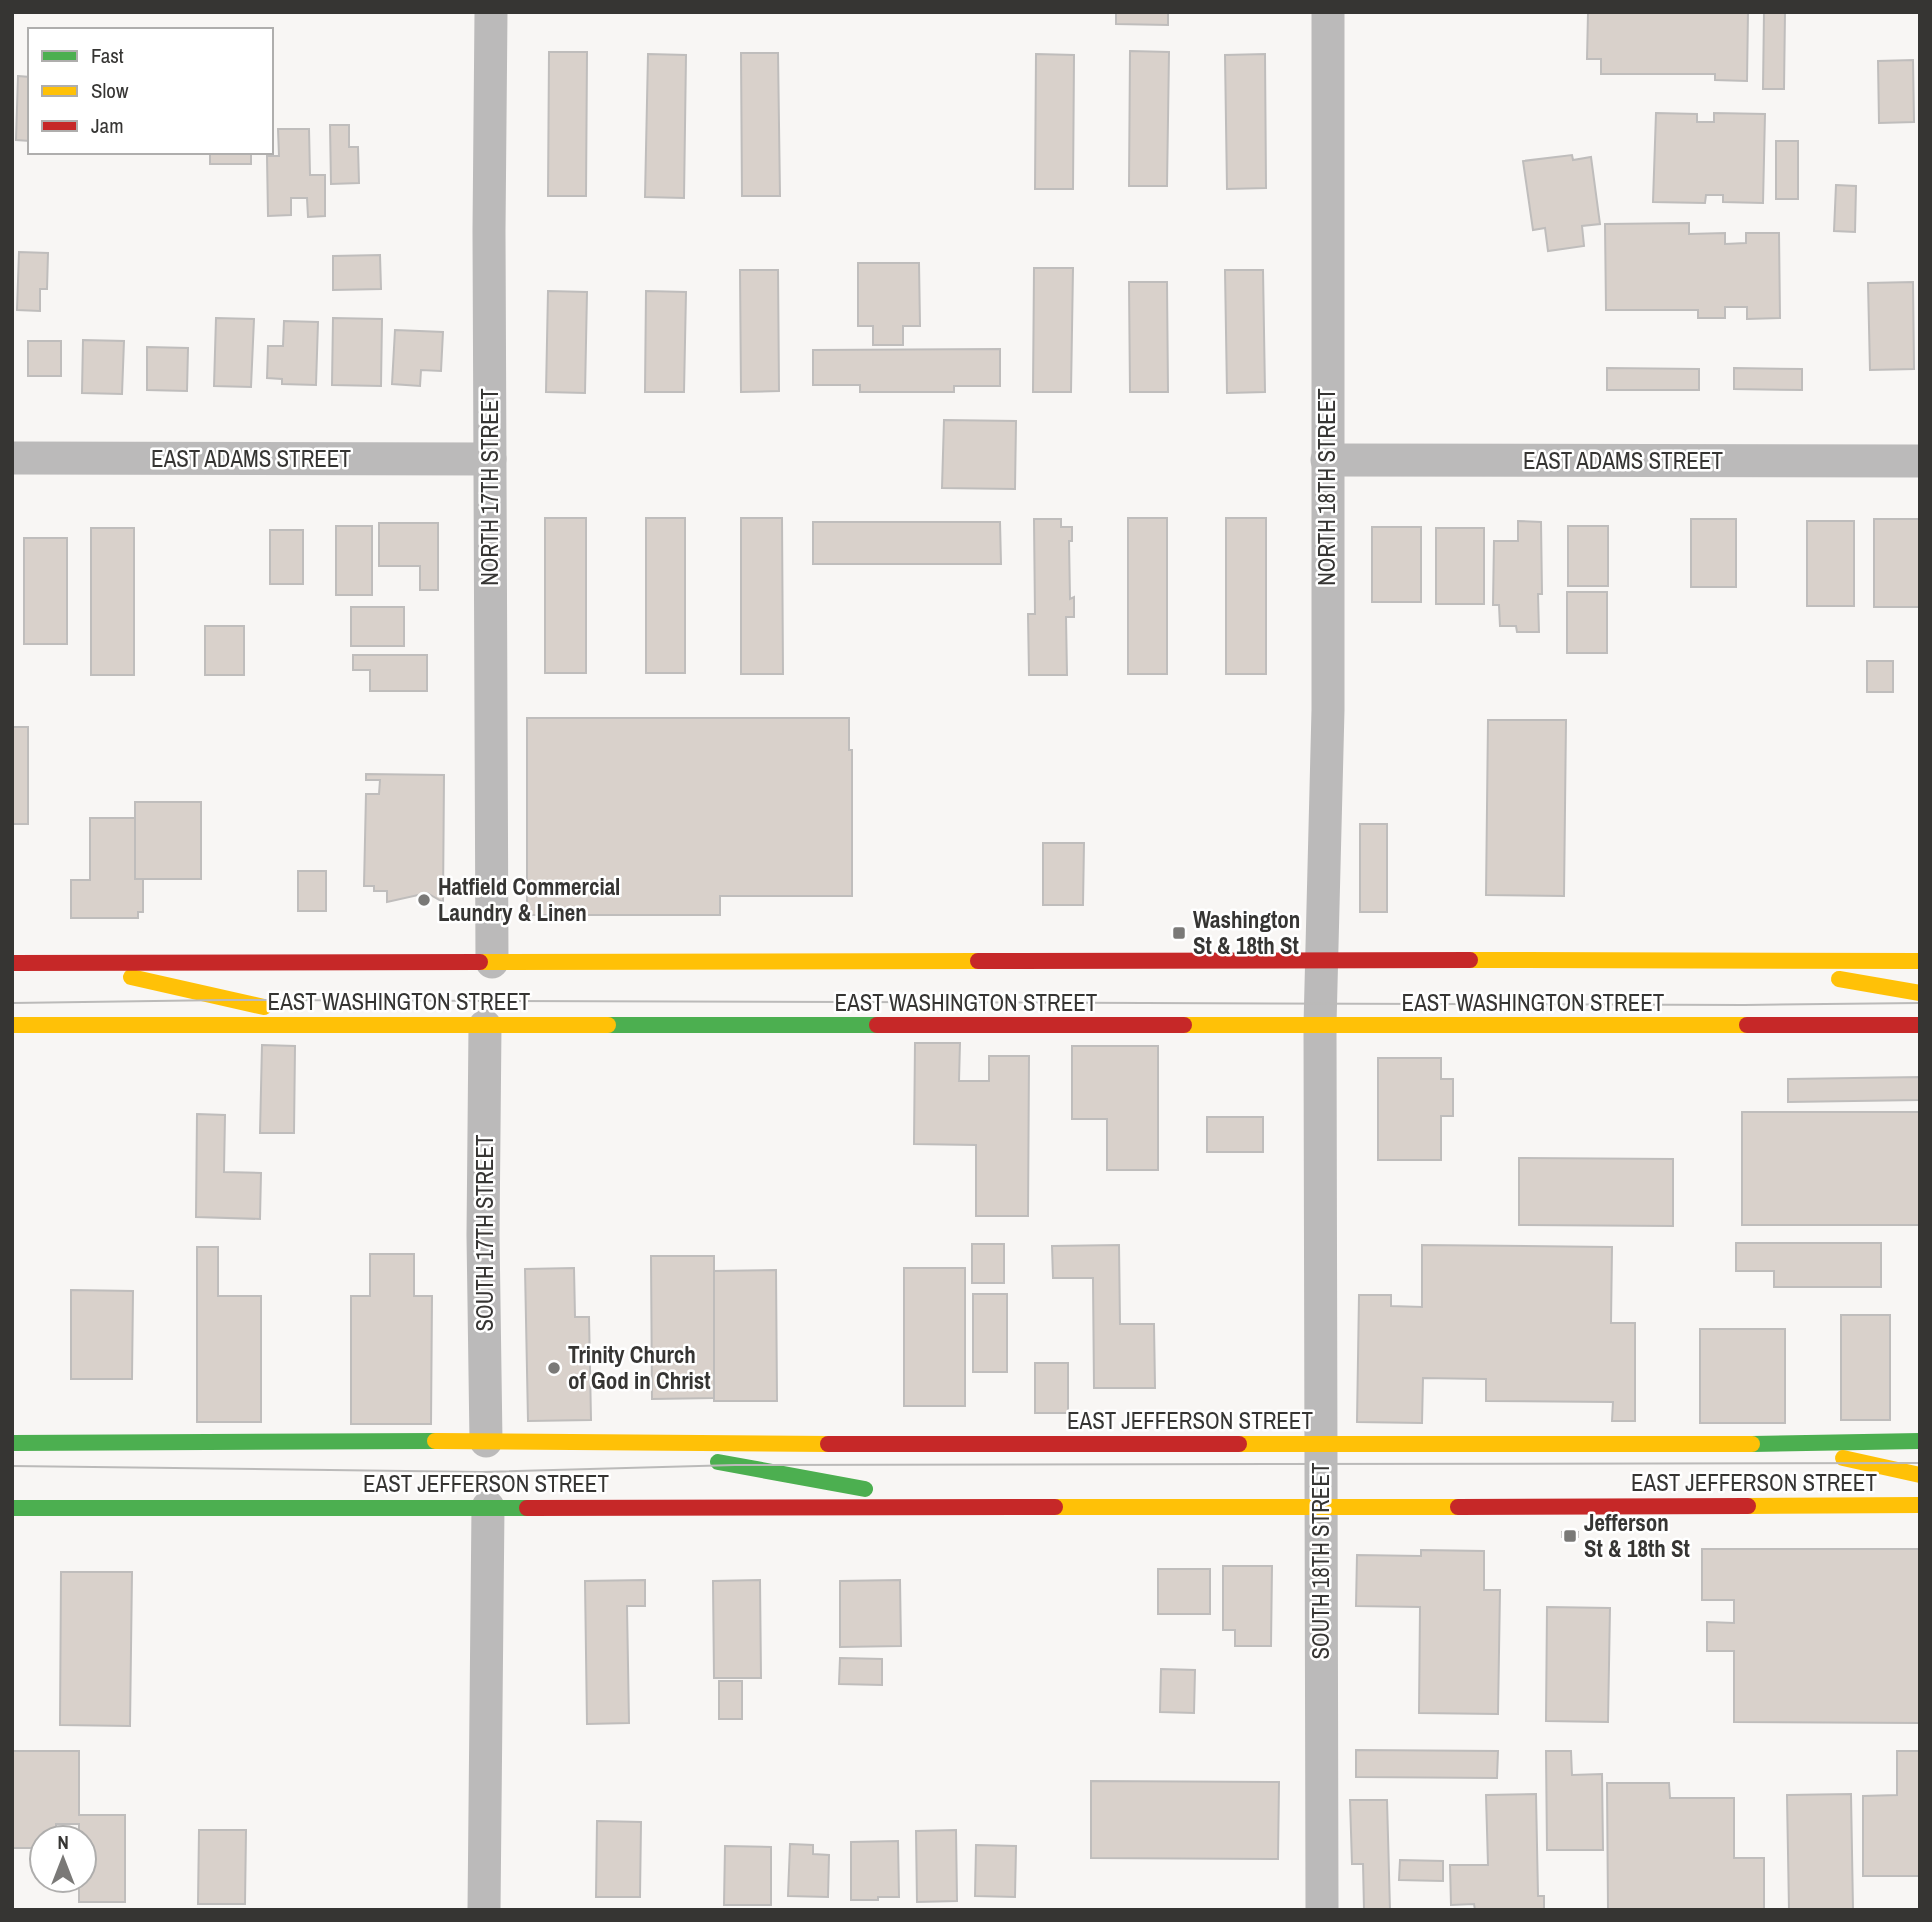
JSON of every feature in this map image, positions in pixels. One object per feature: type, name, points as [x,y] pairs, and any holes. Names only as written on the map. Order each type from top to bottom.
[{"type":"main road","name":"EAST WASHINGTON STREET","points":[[1743,961],[1920,993]]},
{"type":"main road","name":"EAST WASHINGTON STREET","points":[[12,963],[1920,961]]},
{"type":"main road","points":[[66,962],[226,1000],[355,1026]]},
{"type":"main road","name":"EAST WASHINGTON STREET","points":[[12,1024],[1920,1025]]},
{"type":"main road","name":"EAST JEFFERSON STREET","points":[[12,1443],[486,1441],[612,1444],[1769,1444],[1920,1441]]},
{"type":"main road","name":"EAST JEFFERSON STREET","points":[[612,1444],[959,1506]]},
{"type":"main road","name":"EAST JEFFERSON STREET","points":[[1769,1444],[1920,1475]]},
{"type":"main road","name":"EAST JEFFERSON STREET","points":[[12,1508],[1920,1505]]},
{"type":"street","name":"NORTH 17TH STREET","points":[[491,12],[492,962]]},
{"type":"street","name":"NORTH 18TH STREET","points":[[1321,961],[1328,710],[1328,12]]},
{"type":"street","name":"EAST ADAMS STREET","points":[[12,458],[490,459]]},
{"type":"street","name":"EAST ADAMS STREET","points":[[1327,460],[1920,461]]},
{"type":"street","name":"SOUTH 18TH STREET","points":[[1321,961],[1322,1910]]},
{"type":"street","name":"SOUTH 17TH STREET","points":[[485,1026],[483,1235],[486,1441]]},
{"type":"street","points":[[484,1910],[488,1507]]},
{"type":"building","points":[[1116,12],[1168,12],[1168,25],[1116,24]]},
{"type":"building","points":[[1748,12],[1747,81],[1715,80],[1715,74],[1601,74],[1601,59],[1587,59],[1588,13]]},
{"type":"building","points":[[1764,12],[1785,12],[1784,89],[1763,89]]},
{"type":"building","points":[[1130,51],[1169,52],[1167,186],[1129,186]]},
{"type":"building","points":[[549,52],[587,52],[586,196],[548,196]]},
{"type":"building","points":[[741,53],[778,53],[780,196],[742,196]]},
{"type":"building","points":[[648,54],[686,55],[684,198],[645,197]]},
{"type":"building","points":[[1036,54],[1074,55],[1073,189],[1035,189]]},
{"type":"building","points":[[1265,54],[1266,188],[1227,189],[1225,55]]},
{"type":"building","points":[[1913,60],[1914,122],[1879,123],[1878,61]]},
{"type":"building","points":[[18,76],[28,77],[28,141],[16,140]]},
{"type":"building","points":[[1656,113],[1697,114],[1697,122],[1714,122],[1714,113],[1765,114],[1763,203],[1723,202],[1723,195],[1706,195],[1705,203],[1653,202]]},
{"type":"building","points":[[330,125],[349,125],[349,147],[358,147],[359,183],[331,184]]},
{"type":"building","points":[[278,129],[309,129],[310,175],[325,175],[325,216],[308,217],[307,198],[291,198],[291,215],[268,216],[267,156],[279,156]]},
{"type":"building","points":[[1776,141],[1798,141],[1798,199],[1776,199]]},
{"type":"building","points":[[210,154],[251,154],[251,164],[210,164]]},
{"type":"building","points":[[1572,155],[1573,160],[1591,157],[1600,224],[1582,226],[1584,246],[1548,251],[1545,228],[1533,230],[1523,161]]},
{"type":"building","points":[[1836,185],[1856,186],[1855,232],[1834,231]]},
{"type":"building","points":[[1689,223],[1689,234],[1725,233],[1725,244],[1746,243],[1746,233],[1779,233],[1780,318],[1747,319],[1747,307],[1725,307],[1725,318],[1698,318],[1698,310],[1606,310],[1605,224]]},
{"type":"building","points":[[19,252],[48,253],[47,289],[40,289],[40,311],[17,310]]},
{"type":"building","points":[[380,255],[381,289],[333,290],[333,256]]},
{"type":"building","points":[[858,263],[919,263],[920,326],[903,326],[903,345],[873,345],[873,326],[858,326]]},
{"type":"building","points":[[1034,268],[1073,268],[1071,392],[1033,392]]},
{"type":"building","points":[[740,270],[778,270],[779,391],[741,392]]},
{"type":"building","points":[[1225,270],[1263,270],[1265,392],[1227,393]]},
{"type":"building","points":[[1129,282],[1167,282],[1168,392],[1130,392]]},
{"type":"building","points":[[1913,282],[1914,369],[1870,370],[1868,283]]},
{"type":"building","points":[[548,291],[587,292],[585,393],[546,392]]},
{"type":"building","points":[[646,291],[686,292],[684,392],[645,392]]},
{"type":"building","points":[[216,318],[254,319],[251,387],[214,386]]},
{"type":"building","points":[[333,318],[382,319],[381,386],[332,385]]},
{"type":"building","points":[[284,321],[318,322],[316,385],[282,384],[282,379],[267,378],[268,346],[283,346]]},
{"type":"building","points":[[395,330],[443,332],[441,371],[421,370],[420,386],[392,384]]},
{"type":"building","points":[[83,340],[124,341],[122,394],[82,393]]},
{"type":"building","points":[[28,341],[61,341],[61,376],[28,376]]},
{"type":"building","points":[[147,347],[188,348],[187,391],[147,390]]},
{"type":"building","points":[[1000,349],[1000,386],[954,386],[954,392],[860,392],[860,385],[813,385],[813,350]]},
{"type":"building","points":[[1607,368],[1699,369],[1699,390],[1607,390]]},
{"type":"building","points":[[1734,368],[1802,369],[1802,390],[1734,389]]},
{"type":"building","points":[[944,420],[1016,421],[1015,489],[942,488]]},
{"type":"building","points":[[545,518],[586,518],[586,673],[545,673]]},
{"type":"building","points":[[646,518],[685,518],[685,673],[646,673]]},
{"type":"building","points":[[741,518],[782,518],[783,674],[741,674]]},
{"type":"building","points":[[1128,518],[1167,518],[1167,674],[1128,674]]},
{"type":"building","points":[[1226,518],[1266,518],[1266,674],[1226,674]]},
{"type":"building","points":[[1034,519],[1061,519],[1061,527],[1072,527],[1072,541],[1069,541],[1070,599],[1074,597],[1074,617],[1066,617],[1067,675],[1029,675],[1028,614],[1035,614]]},
{"type":"building","points":[[1691,519],[1736,519],[1736,587],[1691,587]]},
{"type":"building","points":[[1874,519],[1920,519],[1920,607],[1874,607]]},
{"type":"building","points":[[1518,521],[1541,522],[1542,594],[1538,594],[1539,632],[1517,632],[1516,626],[1500,626],[1499,605],[1493,605],[1494,541],[1518,541]]},
{"type":"building","points":[[1807,521],[1854,521],[1854,606],[1807,606]]},
{"type":"building","points":[[813,522],[1000,522],[1001,564],[813,564]]},
{"type":"building","points":[[379,523],[438,523],[438,590],[420,590],[420,566],[379,566]]},
{"type":"building","points":[[336,526],[372,526],[372,595],[336,595]]},
{"type":"building","points":[[1568,526],[1608,526],[1608,586],[1568,586]]},
{"type":"building","points":[[1372,527],[1421,527],[1421,602],[1372,602]]},
{"type":"building","points":[[91,528],[134,528],[134,675],[91,675]]},
{"type":"building","points":[[1436,528],[1484,528],[1484,604],[1436,604]]},
{"type":"building","points":[[270,530],[303,530],[303,584],[270,584]]},
{"type":"building","points":[[24,538],[67,538],[67,644],[24,644]]},
{"type":"building","points":[[1567,592],[1607,592],[1607,653],[1567,653]]},
{"type":"building","points":[[351,607],[404,607],[404,646],[351,646]]},
{"type":"building","points":[[205,626],[244,626],[244,675],[205,675]]},
{"type":"building","points":[[353,655],[427,655],[427,691],[370,691],[370,670],[353,670]]},
{"type":"building","points":[[1867,661],[1893,661],[1893,692],[1867,692]]},
{"type":"building","points":[[527,718],[849,718],[849,750],[852,750],[852,896],[720,896],[720,915],[527,915]]},
{"type":"building","points":[[1488,720],[1566,720],[1564,896],[1486,895]]},
{"type":"building","points":[[12,727],[28,727],[28,824],[12,824]]},
{"type":"building","points":[[366,774],[444,775],[443,902],[427,893],[387,902],[387,891],[374,891],[374,886],[364,886],[366,794],[379,794],[380,780],[366,780]]},
{"type":"building","points":[[135,802],[201,802],[201,879],[135,879]]},
{"type":"building","points":[[90,818],[135,818],[135,879],[143,879],[143,912],[138,912],[138,918],[71,918],[71,880],[90,880]]},
{"type":"building","points":[[1360,824],[1387,824],[1387,912],[1360,912]]},
{"type":"building","points":[[1043,843],[1084,843],[1083,905],[1043,905]]},
{"type":"building","points":[[298,871],[326,871],[326,911],[298,911]]},
{"type":"building","points":[[915,1043],[960,1043],[959,1081],[989,1081],[989,1056],[1029,1056],[1028,1216],[976,1216],[976,1145],[914,1144]]},
{"type":"building","points":[[262,1045],[295,1046],[294,1133],[260,1133]]},
{"type":"building","points":[[1072,1046],[1158,1046],[1158,1170],[1107,1170],[1107,1119],[1072,1119]]},
{"type":"building","points":[[1378,1058],[1441,1058],[1441,1079],[1453,1079],[1453,1116],[1441,1116],[1441,1160],[1378,1160]]},
{"type":"building","points":[[1920,1077],[1920,1100],[1788,1102],[1788,1079]]},
{"type":"building","points":[[1742,1112],[1920,1112],[1920,1225],[1742,1225]]},
{"type":"building","points":[[197,1114],[225,1115],[224,1172],[261,1173],[260,1219],[196,1217]]},
{"type":"building","points":[[1207,1117],[1263,1117],[1263,1152],[1207,1152]]},
{"type":"building","points":[[1519,1158],[1673,1159],[1673,1226],[1519,1225]]},
{"type":"building","points":[[1736,1243],[1881,1243],[1881,1287],[1774,1287],[1774,1271],[1736,1271]]},
{"type":"building","points":[[972,1244],[1004,1244],[1004,1283],[972,1283]]},
{"type":"building","points":[[1119,1245],[1120,1324],[1154,1324],[1155,1388],[1094,1388],[1093,1278],[1053,1278],[1052,1246]]},
{"type":"building","points":[[1422,1245],[1612,1247],[1611,1323],[1635,1323],[1635,1421],[1612,1421],[1613,1402],[1486,1401],[1486,1379],[1423,1378],[1422,1423],[1357,1422],[1359,1295],[1391,1295],[1391,1306],[1422,1307]]},
{"type":"building","points":[[197,1247],[218,1247],[218,1296],[261,1296],[261,1422],[197,1422]]},
{"type":"building","points":[[370,1254],[414,1254],[414,1296],[432,1296],[431,1424],[351,1424],[351,1296],[370,1296]]},
{"type":"building","points":[[651,1256],[714,1256],[714,1398],[652,1399]]},
{"type":"building","points":[[574,1268],[575,1317],[589,1317],[591,1420],[528,1421],[525,1269]]},
{"type":"building","points":[[904,1268],[965,1268],[965,1406],[904,1406]]},
{"type":"building","points":[[776,1270],[777,1401],[714,1401],[714,1271]]},
{"type":"building","points":[[71,1290],[133,1291],[132,1379],[71,1379]]},
{"type":"building","points":[[973,1294],[1007,1294],[1007,1372],[973,1372]]},
{"type":"building","points":[[1841,1315],[1890,1315],[1890,1420],[1841,1420]]},
{"type":"building","points":[[1700,1329],[1785,1329],[1785,1423],[1700,1423]]},
{"type":"building","points":[[1035,1363],[1068,1363],[1068,1413],[1035,1413]]},
{"type":"building","points":[[1562,1532],[1578,1532],[1578,1537],[1562,1537]]},
{"type":"building","points":[[1702,1549],[1920,1549],[1920,1723],[1734,1722],[1734,1651],[1707,1651],[1707,1622],[1734,1623],[1734,1600],[1702,1600]]},
{"type":"building","points":[[1421,1550],[1484,1551],[1484,1590],[1500,1590],[1498,1714],[1419,1713],[1420,1607],[1356,1606],[1357,1555],[1421,1556]]},
{"type":"building","points":[[1223,1566],[1272,1566],[1271,1646],[1235,1646],[1235,1630],[1223,1630]]},
{"type":"building","points":[[1158,1569],[1210,1569],[1210,1614],[1158,1614]]},
{"type":"building","points":[[61,1572],[132,1572],[130,1726],[60,1725]]},
{"type":"building","points":[[645,1580],[645,1606],[627,1606],[629,1723],[587,1724],[585,1581]]},
{"type":"building","points":[[760,1580],[761,1678],[714,1678],[713,1581]]},
{"type":"building","points":[[900,1580],[901,1646],[840,1647],[840,1581]]},
{"type":"building","points":[[1547,1607],[1610,1608],[1608,1722],[1546,1721]]},
{"type":"building","points":[[840,1658],[882,1659],[882,1685],[839,1684]]},
{"type":"building","points":[[1161,1669],[1195,1670],[1194,1713],[1160,1712]]},
{"type":"building","points":[[719,1681],[742,1681],[742,1719],[719,1719]]},
{"type":"building","points":[[1356,1750],[1498,1751],[1497,1778],[1356,1777]]},
{"type":"building","points":[[12,1751],[79,1751],[79,1815],[125,1815],[125,1902],[79,1902],[79,1894],[98,1894],[98,1824],[28,1824],[28,1848],[12,1848]]},
{"type":"building","points":[[1546,1751],[1571,1751],[1572,1775],[1602,1774],[1603,1850],[1547,1850]]},
{"type":"building","points":[[1897,1751],[1920,1751],[1920,1876],[1863,1876],[1863,1796],[1897,1795]]},
{"type":"building","points":[[1091,1781],[1279,1782],[1278,1859],[1091,1858]]},
{"type":"building","points":[[1607,1783],[1669,1783],[1670,1798],[1734,1798],[1734,1858],[1764,1858],[1764,1910],[1608,1910]]},
{"type":"building","points":[[1536,1794],[1538,1896],[1544,1896],[1544,1910],[1475,1910],[1474,1904],[1451,1905],[1450,1865],[1488,1865],[1486,1795]]},
{"type":"building","points":[[1851,1794],[1853,1910],[1789,1910],[1787,1795]]},
{"type":"building","points":[[1350,1800],[1387,1800],[1390,1910],[1364,1910],[1363,1864],[1352,1864]]},
{"type":"building","points":[[597,1821],[641,1822],[640,1897],[596,1897]]},
{"type":"building","points":[[199,1830],[246,1830],[245,1904],[198,1904]]},
{"type":"building","points":[[956,1830],[957,1901],[917,1902],[916,1831]]},
{"type":"building","points":[[898,1841],[899,1897],[851,1900],[851,1842]]},
{"type":"building","points":[[790,1844],[813,1845],[813,1854],[829,1855],[828,1897],[788,1896]]},
{"type":"building","points":[[976,1845],[1016,1846],[1015,1897],[975,1896]]},
{"type":"building","points":[[725,1846],[771,1847],[771,1905],[724,1905]]},
{"type":"building","points":[[1400,1860],[1443,1861],[1443,1881],[1399,1880]]},
{"type":"tram line","points":[[12,1003],[226,1000],[1744,1005],[1920,1003]]},
{"type":"tram line","points":[[12,1466],[482,1472],[735,1465],[1920,1463]]},
{"type":"traffic: fast","points":[[608,1025],[877,1025]]},
{"type":"traffic: fast","points":[[12,1443],[435,1441]]},
{"type":"traffic: fast","points":[[1752,1444],[1920,1441]]},
{"type":"traffic: fast","points":[[718,1462],[865,1489]]},
{"type":"traffic: fast","points":[[12,1508],[527,1508]]},
{"type":"traffic: slow","points":[[1470,960],[1920,961]]},
{"type":"traffic: slow","points":[[480,962],[978,961]]},
{"type":"traffic: slow","points":[[131,977],[264,1007]]},
{"type":"traffic: slow","points":[[1839,979],[1920,993]]},
{"type":"traffic: slow","points":[[12,1025],[608,1025]]},
{"type":"traffic: slow","points":[[1184,1025],[1747,1025]]},
{"type":"traffic: slow","points":[[435,1441],[828,1444]]},
{"type":"traffic: slow","points":[[1239,1444],[1752,1444]]},
{"type":"traffic: slow","points":[[1843,1458],[1920,1475]]},
{"type":"traffic: slow","points":[[1748,1506],[1920,1505]]},
{"type":"traffic: slow","points":[[1055,1507],[1458,1507]]},
{"type":"traffic: jam","points":[[978,961],[1470,960]]},
{"type":"traffic: jam","points":[[12,963],[480,962]]},
{"type":"traffic: jam","points":[[877,1025],[1184,1025]]},
{"type":"traffic: jam","points":[[1747,1025],[1920,1025]]},
{"type":"traffic: jam","points":[[828,1444],[1239,1444]]},
{"type":"traffic: jam","points":[[1458,1507],[1748,1506]]},
{"type":"traffic: jam","points":[[527,1508],[1055,1507]]},
{"type":"place","name":"Hatfield Commercial Laundry & Linen","points":[[424,900]]},
{"type":"place","name":"Washington St & 18th St","points":[[1179,933]]},
{"type":"place","name":"Trinity Church of God in Christ","points":[[554,1368]]},
{"type":"place","name":"Jefferson St & 18th St","points":[[1570,1536]]}]
